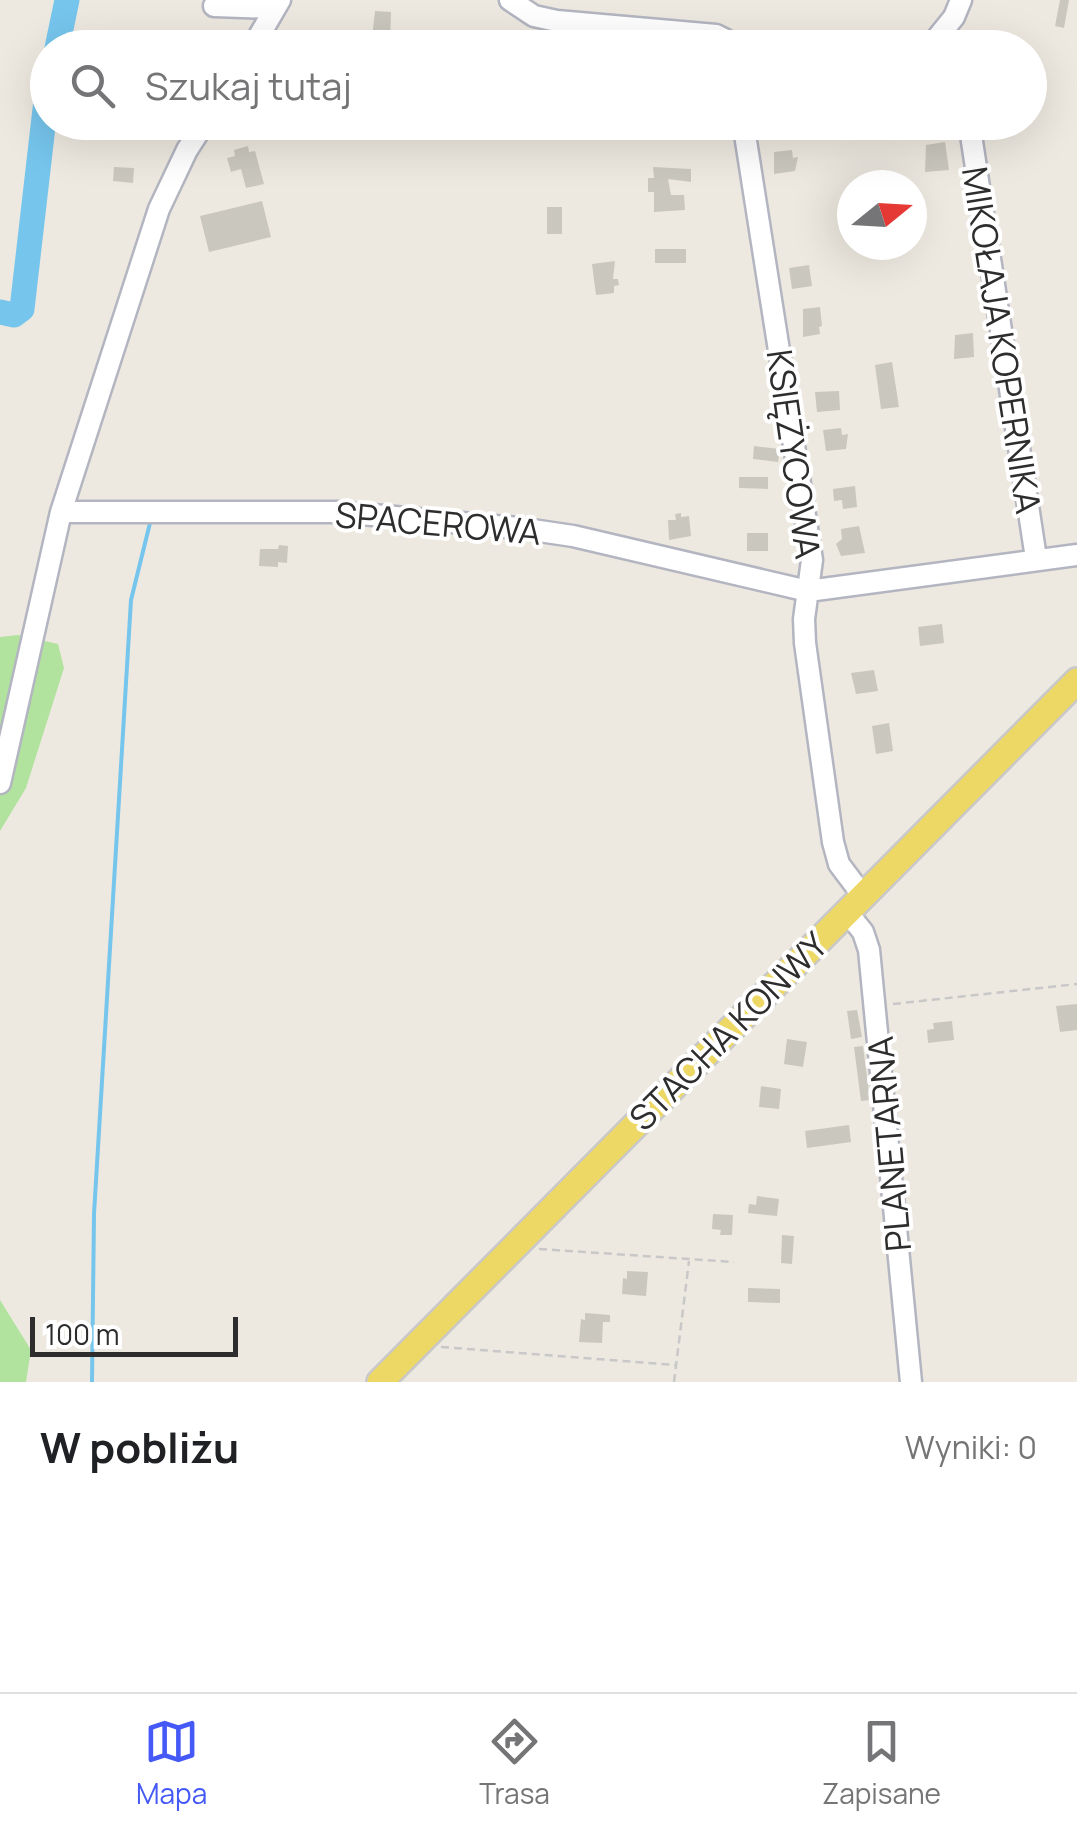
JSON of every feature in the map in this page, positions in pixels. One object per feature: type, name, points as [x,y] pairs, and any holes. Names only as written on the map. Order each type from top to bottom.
[{"type":"main road","name":"STACHA KONWY","points":[[380,1382],[1077,681]]},
{"type":"street","points":[[510,0],[534,16],[557,21],[659,30]]},
{"type":"street","points":[[944,30],[961,0]]},
{"type":"street","points":[[214,6],[278,4]]},
{"type":"street","points":[[263,30],[278,4]]},
{"type":"street","points":[[0,782],[62,512],[159,208],[193,140]]},
{"type":"street","name":"KSIĘŻYCOWA","points":[[746,140],[812,560],[805,643],[833,842],[855,904]]},
{"type":"street","name":"MIKOŁAJA KOPERNIKA","points":[[972,140],[1036,558]]},
{"type":"street","name":"SPACEROWA","points":[[62,512],[340,512],[519,528],[573,536],[808,590]]},
{"type":"street","points":[[808,590],[1077,555]]},
{"type":"street","name":"PLANETARNA","points":[[855,904],[869,950],[876,1006],[911,1382]]},
{"type":"path","points":[[876,1006],[1077,984]]},
{"type":"path","points":[[518,1243],[546,1251],[734,1262]]},
{"type":"path","points":[[674,1382],[690,1259]]},
{"type":"path","points":[[420,1341],[460,1350],[675,1365]]},
{"type":"green space","points":[[18,635],[58,644],[64,668],[26,788],[0,831],[0,637]]},
{"type":"green space","points":[[0,1300],[31,1350],[26,1382],[0,1382]]},
{"type":"building","points":[[1060,0],[1069,0],[1064,28],[1055,26]]},
{"type":"building","points":[[375,11],[391,12],[390,30],[373,30]]},
{"type":"building","points":[[945,142],[949,170],[925,170],[926,145]]},
{"type":"building","points":[[248,146],[249,152],[255,151],[264,184],[246,188],[241,169],[231,172],[227,158],[235,156],[234,150]]},
{"type":"building","points":[[792,150],[793,158],[798,157],[795,171],[774,174],[774,152]]},
{"type":"building","points":[[114,167],[134,168],[133,183],[113,181]]},
{"type":"building","points":[[653,167],[691,169],[691,182],[668,179],[671,195],[684,195],[685,210],[654,212],[654,192],[648,192],[648,178],[654,178]]},
{"type":"building","points":[[262,201],[271,237],[209,252],[200,216]]},
{"type":"building","points":[[547,207],[562,207],[562,234],[547,234]]},
{"type":"building","points":[[655,249],[686,249],[686,263],[655,263]]},
{"type":"building","points":[[615,261],[613,279],[618,279],[619,285],[614,286],[614,293],[596,295],[592,264]]},
{"type":"building","points":[[809,265],[812,286],[792,289],[789,268]]},
{"type":"building","points":[[820,307],[820,334],[803,337],[803,309]]},
{"type":"building","points":[[973,333],[974,357],[954,359],[955,335]]},
{"type":"building","points":[[892,362],[899,407],[881,409],[875,365]]},
{"type":"building","points":[[839,391],[840,410],[817,412],[815,392]]},
{"type":"building","points":[[841,428],[842,435],[848,434],[846,449],[826,451],[823,430]]},
{"type":"building","points":[[754,446],[780,449],[778,462],[753,459]]},
{"type":"building","points":[[739,477],[768,477],[768,489],[739,488]]},
{"type":"building","points":[[855,486],[857,507],[843,509],[842,500],[834,501],[833,489]]},
{"type":"building","points":[[681,513],[681,517],[689,516],[691,536],[669,540],[668,520],[676,520],[675,514]]},
{"type":"building","points":[[859,526],[865,553],[841,556],[836,544],[842,539],[841,529]]},
{"type":"building","points":[[747,533],[768,533],[768,551],[747,551]]},
{"type":"building","points":[[279,545],[288,546],[287,563],[278,562],[278,567],[259,566],[260,549],[278,549]]},
{"type":"building","points":[[942,624],[944,643],[920,646],[918,627]]},
{"type":"building","points":[[874,670],[878,691],[856,694],[851,673]]},
{"type":"building","points":[[889,723],[893,751],[876,754],[872,726]]},
{"type":"building","points":[[1077,1004],[1077,1030],[1060,1032],[1056,1006]]},
{"type":"building","points":[[857,1010],[862,1037],[851,1039],[847,1011]]},
{"type":"building","points":[[952,1021],[954,1040],[928,1043],[927,1030],[934,1029],[933,1023]]},
{"type":"building","points":[[787,1039],[807,1042],[803,1067],[784,1064]]},
{"type":"building","points":[[863,1046],[870,1100],[861,1101],[854,1047]]},
{"type":"building","points":[[761,1086],[781,1089],[779,1109],[759,1107]]},
{"type":"building","points":[[849,1125],[851,1142],[807,1148],[805,1131]]},
{"type":"building","points":[[757,1196],[779,1199],[777,1216],[748,1213],[749,1204],[756,1205]]},
{"type":"building","points":[[713,1214],[733,1215],[732,1235],[720,1235],[721,1230],[712,1229]]},
{"type":"building","points":[[782,1235],[794,1236],[792,1264],[781,1263]]},
{"type":"building","points":[[627,1271],[648,1272],[646,1296],[622,1294]]},
{"type":"building","points":[[748,1288],[780,1289],[780,1303],[748,1302]]},
{"type":"building","points":[[585,1313],[610,1315],[610,1322],[603,1322],[602,1343],[579,1342]]},
{"type":"waterway","points":[[61,30],[67,0]]},
{"type":"waterway","points":[[0,312],[14,315],[22,309],[41,140]]},
{"type":"waterway","points":[[92,1382],[94,1214],[131,600],[150,523]]}]
